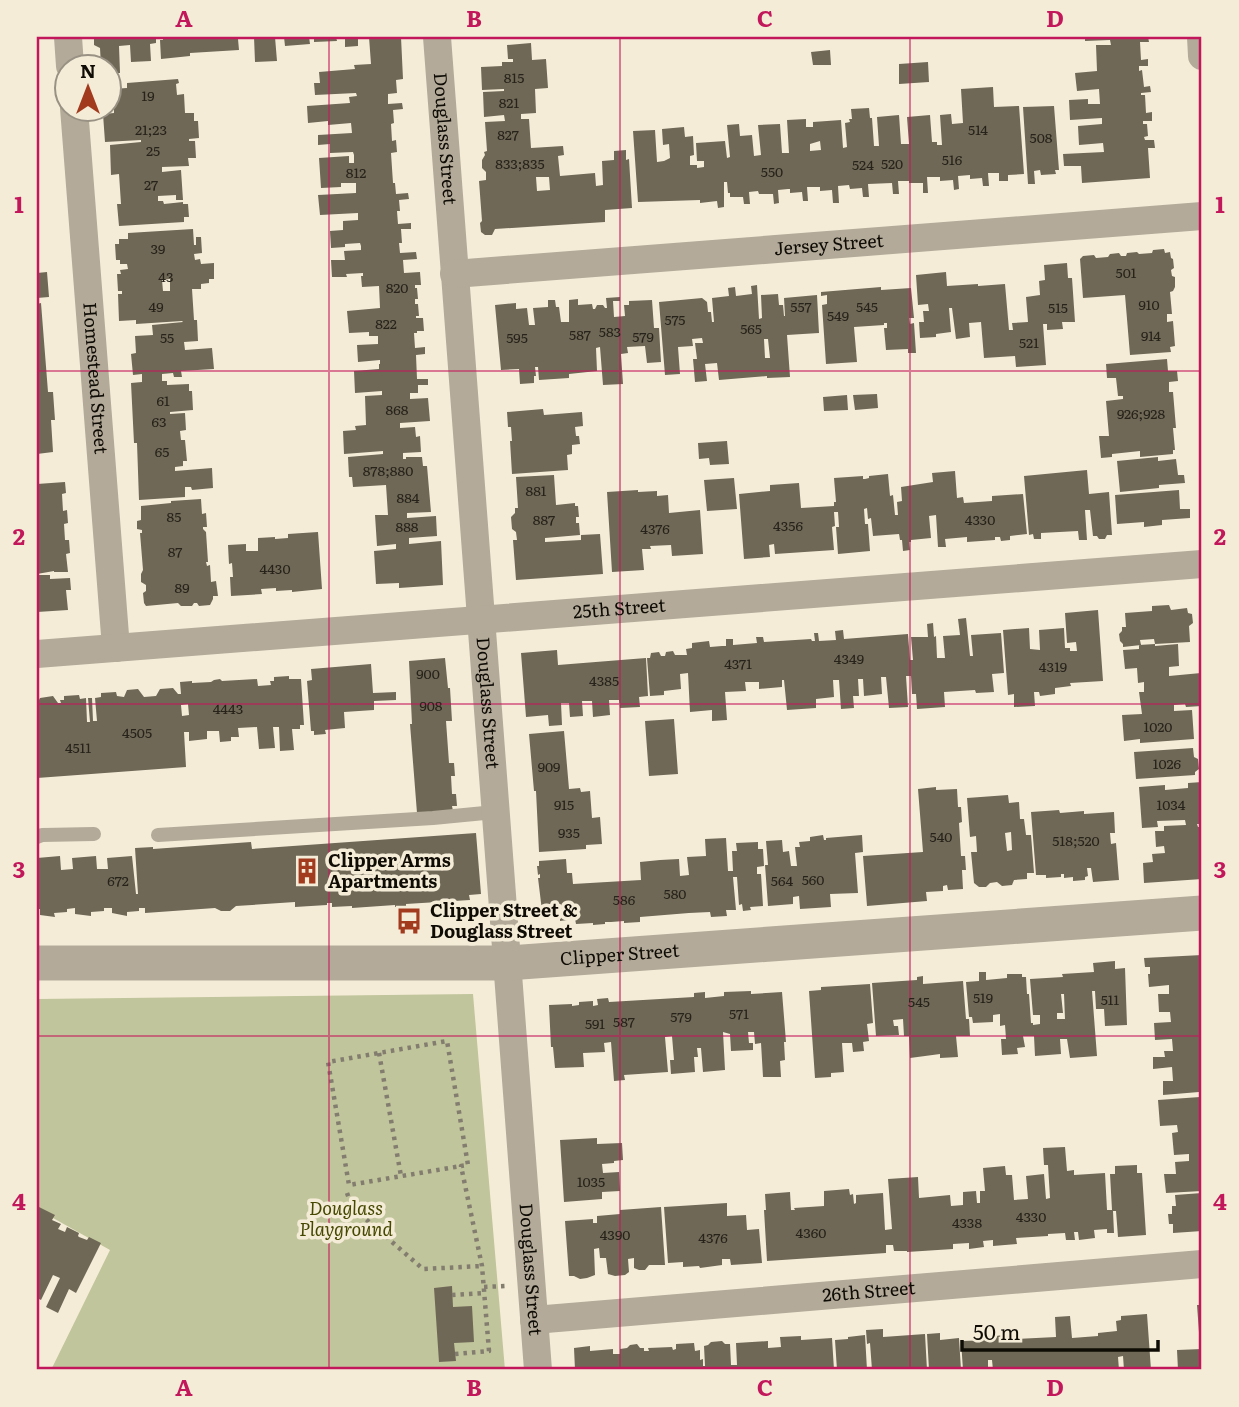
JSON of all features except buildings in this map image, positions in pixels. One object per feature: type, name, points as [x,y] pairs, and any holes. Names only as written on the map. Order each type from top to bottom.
[{"type":"street","name":"Douglass Street","points":[[436,37],[538,1370]]},
{"type":"street","points":[[1201,37],[1202,56]]},
{"type":"street","name":"Homestead Street","points":[[75,122],[116,648]]},
{"type":"street","name":"Jersey Street","points":[[454,274],[1202,216]]},
{"type":"street","name":"25th Street","points":[[37,654],[1202,564]]},
{"type":"street","name":"Clipper Street","points":[[37,963],[507,963],[1202,914]]},
{"type":"street","name":"26th Street","points":[[534,1320],[1202,1264]]},
{"type":"lane","points":[[158,835],[495,812]]},
{"type":"lane","points":[[37,837],[94,834]]},
{"type":"path","points":[[447,1041],[468,1165],[349,1185],[327,1062],[379,1053],[447,1041]]},
{"type":"path","points":[[379,1053],[401,1176]]},
{"type":"path","points":[[455,1354],[489,1352],[482,1266],[461,1166]]},
{"type":"path","points":[[347,1193],[352,1207],[423,1269],[482,1266]]},
{"type":"path","points":[[452,1295],[484,1293]]},
{"type":"green space","name":"Douglass Playground","points":[[473,994],[505,1370],[51,1370],[110,1250],[37,1209],[37,999]]},
{"type":"place","name":"Clipper Arms Apartments","points":[[307,871]]},
{"type":"place","name":"Clipper Street & Douglass Street","points":[[409,921]]}]
